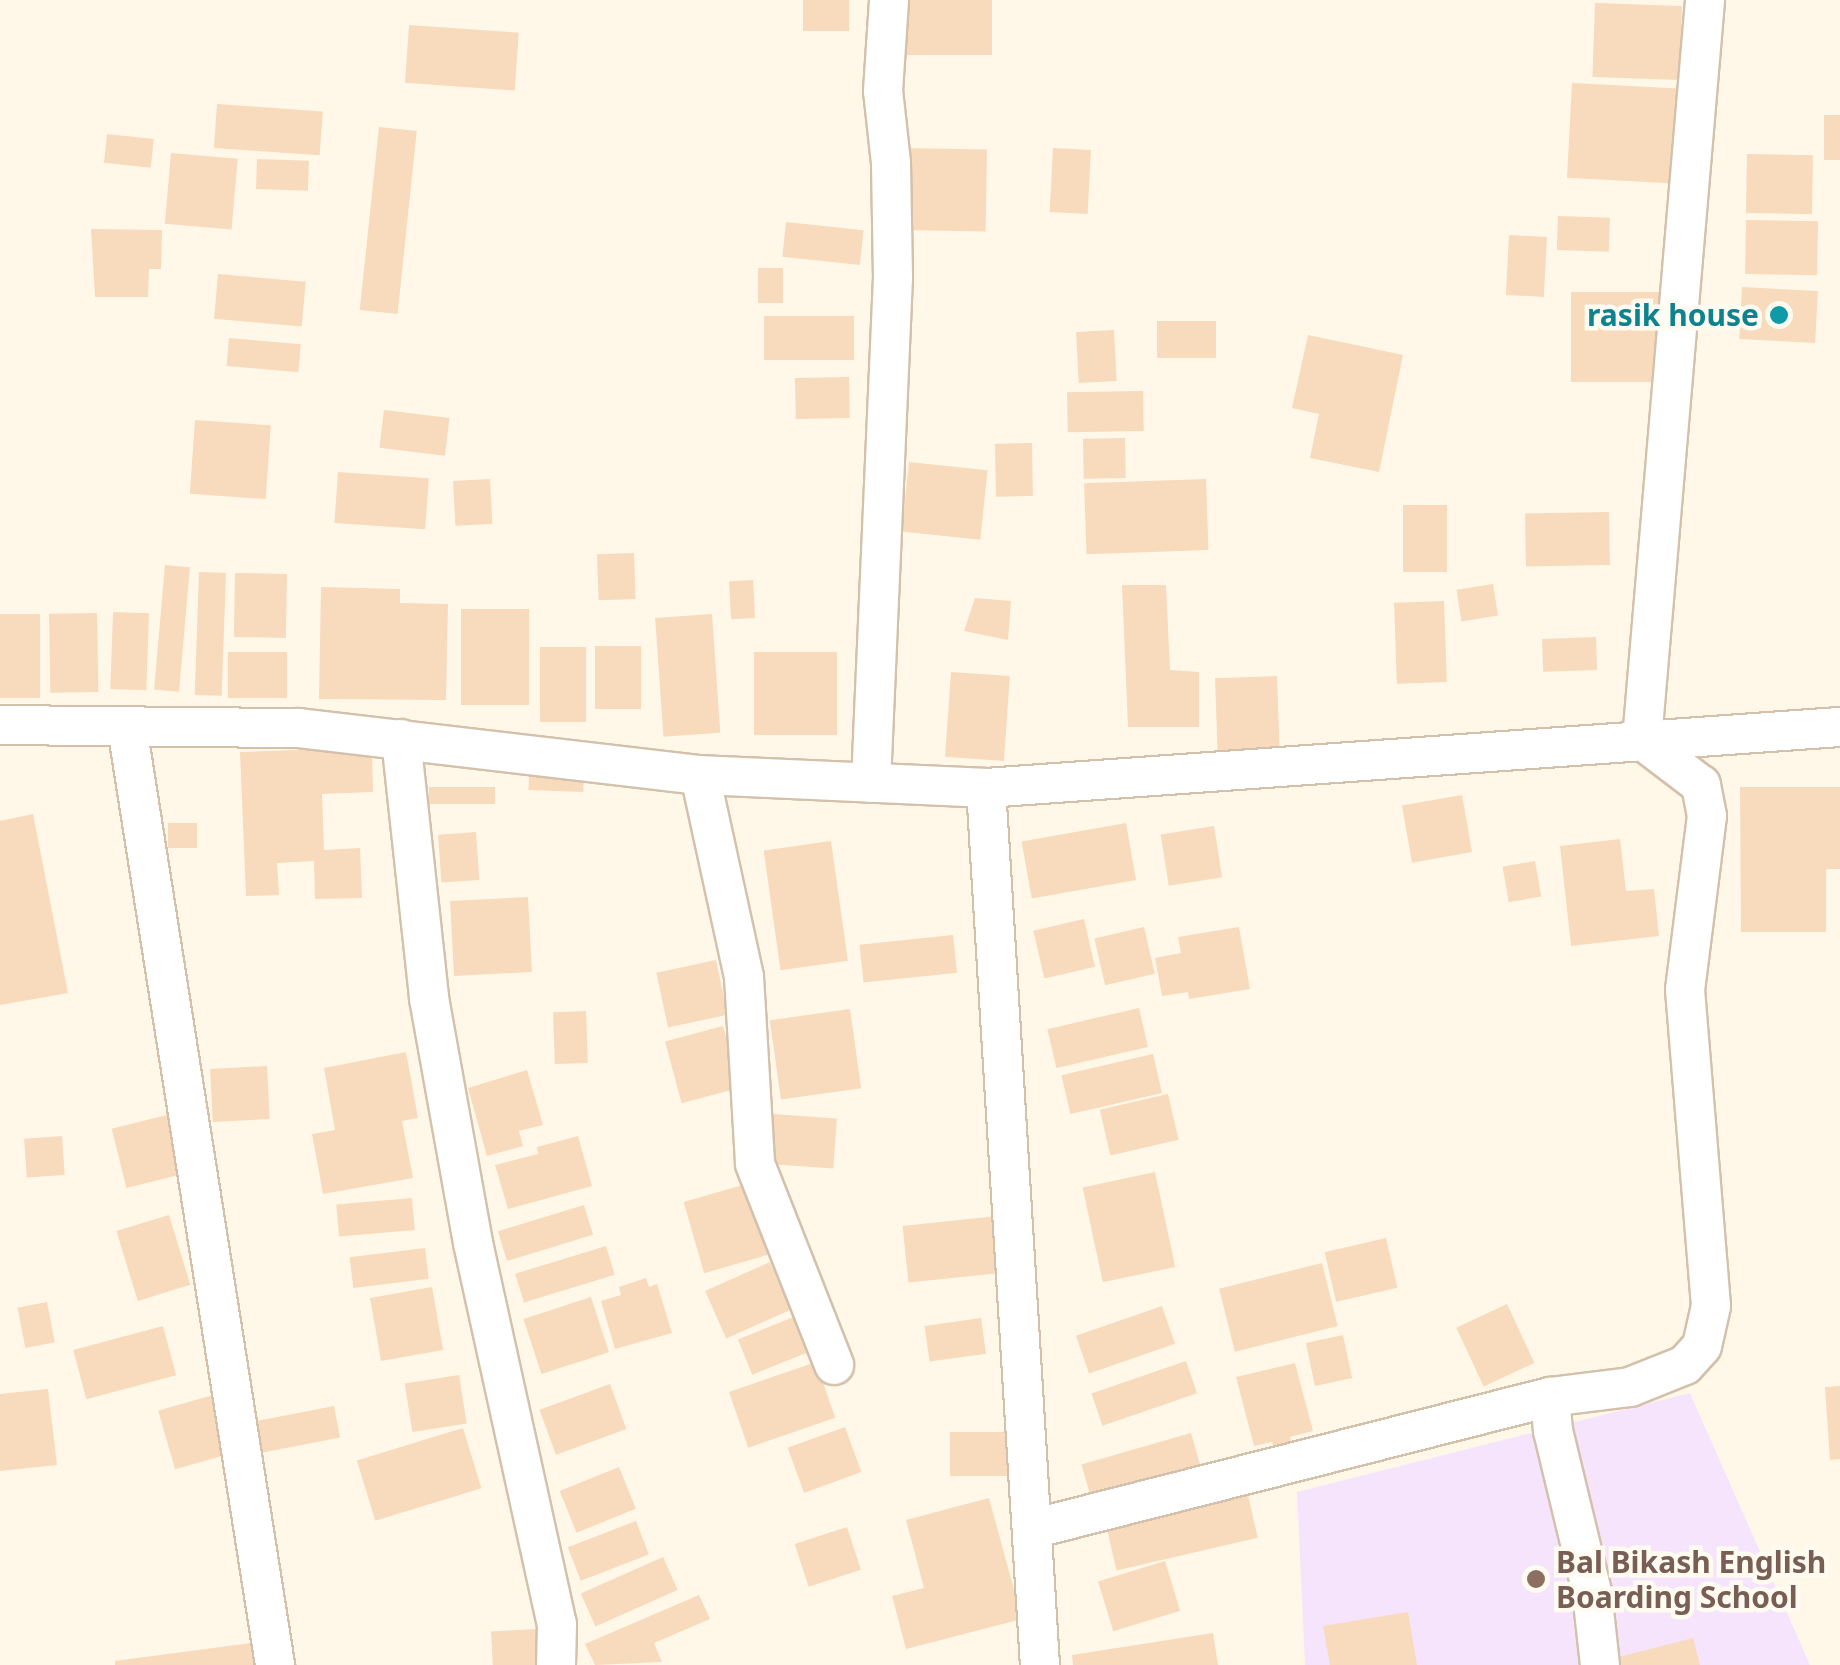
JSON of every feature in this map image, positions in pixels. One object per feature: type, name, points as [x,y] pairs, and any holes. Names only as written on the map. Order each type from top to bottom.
[{"type":"street","points":[[871,783],[893,278],[891,163],[883,91],[889,0]]},
{"type":"street","points":[[1642,740],[1705,0]]},
{"type":"street","points":[[0,725],[299,728],[700,776],[986,788],[1840,727]]},
{"type":"street","points":[[126,727],[275,1665]]},
{"type":"street","points":[[402,739],[429,998],[473,1243],[557,1624],[556,1665]]},
{"type":"street","points":[[1032,1530],[1550,1397],[1630,1386],[1685,1365],[1702,1346],[1711,1306],[1685,990],[1707,816],[1701,784],[1642,740]]},
{"type":"street","points":[[700,776],[744,977],[755,1164],[834,1365]]},
{"type":"street","points":[[986,788],[1040,1665]]},
{"type":"street","points":[[1550,1397],[1553,1431],[1592,1592],[1600,1665]]},
{"type":"shaded area","name":"Bal Bikash English Boarding School","points":[[1690,1393],[1810,1665],[1305,1665],[1297,1492]]},
{"type":"building","points":[[803,0],[849,0],[849,31],[803,31]]},
{"type":"building","points":[[902,0],[992,0],[992,55],[902,55]]},
{"type":"building","points":[[1595,3],[1682,6],[1679,80],[1592,77]]},
{"type":"building","points":[[409,25],[519,33],[515,91],[405,83]]},
{"type":"building","points":[[1572,83],[1679,89],[1674,183],[1567,178]]},
{"type":"building","points":[[217,104],[323,111],[320,155],[214,148]]},
{"type":"building","points":[[1824,115],[1840,115],[1840,160],[1824,160]]},
{"type":"building","points":[[379,127],[417,131],[398,314],[360,310]]},
{"type":"building","points":[[107,134],[154,139],[151,168],[104,163]]},
{"type":"building","points":[[903,148],[987,149],[986,231],[902,230]]},
{"type":"building","points":[[1053,148],[1091,150],[1088,214],[1050,212]]},
{"type":"building","points":[[171,153],[238,159],[232,230],[165,224]]},
{"type":"building","points":[[1747,154],[1813,155],[1812,214],[1746,213]]},
{"type":"building","points":[[257,159],[309,161],[308,191],[256,189]]},
{"type":"building","points":[[1558,216],[1610,218],[1609,252],[1557,250]]},
{"type":"building","points":[[1746,220],[1818,221],[1817,275],[1745,274]]},
{"type":"building","points":[[786,222],[864,230],[860,265],[782,257]]},
{"type":"building","points":[[91,229],[162,230],[161,269],[149,269],[148,297],[95,297]]},
{"type":"building","points":[[1509,235],[1547,237],[1544,297],[1506,295]]},
{"type":"building","points":[[758,268],[783,268],[783,303],[758,303]]},
{"type":"building","points":[[218,274],[306,282],[302,326],[214,319]]},
{"type":"building","name":"rasik house","points":[[1742,287],[1818,291],[1815,343],[1739,339]]},
{"type":"building","points":[[1571,292],[1664,292],[1664,382],[1571,382]]},
{"type":"building","points":[[764,316],[854,316],[854,360],[764,360]]},
{"type":"building","points":[[1157,321],[1216,321],[1216,358],[1157,358]]},
{"type":"building","points":[[1114,330],[1117,381],[1079,383],[1076,332]]},
{"type":"building","points":[[1308,335],[1403,355],[1379,472],[1310,458],[1319,414],[1292,408]]},
{"type":"building","points":[[229,338],[301,344],[298,372],[227,366]]},
{"type":"building","points":[[849,377],[850,418],[796,419],[795,378]]},
{"type":"building","points":[[1143,391],[1144,431],[1068,432],[1067,392]]},
{"type":"building","points":[[384,410],[450,418],[445,456],[379,448]]},
{"type":"building","points":[[195,420],[271,425],[266,499],[190,494]]},
{"type":"building","points":[[1125,438],[1126,478],[1084,479],[1083,439]]},
{"type":"building","points":[[1032,443],[1033,496],[996,497],[995,444]]},
{"type":"building","points":[[909,462],[988,470],[980,540],[902,532]]},
{"type":"building","points":[[338,472],[429,478],[425,529],[334,523]]},
{"type":"building","points":[[490,479],[492,524],[455,526],[453,481]]},
{"type":"building","points":[[1206,479],[1208,550],[1087,554],[1084,483]]},
{"type":"building","points":[[1403,505],[1447,505],[1447,572],[1403,572]]},
{"type":"building","points":[[1609,512],[1610,565],[1526,566],[1525,513]]},
{"type":"building","points":[[634,553],[636,599],[599,600],[597,554]]},
{"type":"building","points":[[165,565],[190,567],[179,692],[154,690]]},
{"type":"building","points":[[199,572],[226,573],[222,696],[195,695]]},
{"type":"building","points":[[235,573],[287,574],[286,638],[234,637]]},
{"type":"building","points":[[753,580],[755,618],[731,619],[729,581]]},
{"type":"building","points":[[1493,584],[1498,616],[1461,621],[1456,590]]},
{"type":"building","points":[[1122,585],[1166,585],[1170,670],[1199,672],[1199,727],[1128,727]]},
{"type":"building","points":[[321,587],[400,589],[400,603],[448,604],[446,700],[319,699]]},
{"type":"building","points":[[975,598],[1011,601],[1008,640],[964,631]]},
{"type":"building","points":[[1444,601],[1447,682],[1397,684],[1394,603]]},
{"type":"building","points":[[461,609],[529,609],[529,705],[461,705]]},
{"type":"building","points":[[113,612],[149,613],[146,690],[110,689]]},
{"type":"building","points":[[97,613],[98,692],[50,693],[49,614]]},
{"type":"building","points":[[0,614],[40,614],[40,698],[0,698]]},
{"type":"building","points":[[712,614],[720,733],[663,737],[655,618]]},
{"type":"building","points":[[1596,637],[1597,670],[1543,672],[1542,639]]},
{"type":"building","points":[[595,646],[641,646],[641,709],[595,709]]},
{"type":"building","points":[[540,647],[586,647],[586,722],[540,722]]},
{"type":"building","points":[[228,652],[287,652],[287,698],[228,698]]},
{"type":"building","points":[[754,652],[837,652],[837,735],[754,735]]},
{"type":"building","points":[[951,672],[1010,676],[1004,761],[945,757]]},
{"type":"building","points":[[1277,676],[1280,754],[1218,756],[1215,678]]},
{"type":"building","points":[[372,747],[373,792],[322,794],[324,850],[360,848],[362,898],[315,899],[314,861],[277,863],[279,895],[246,896],[240,752]]},
{"type":"building","points":[[529,774],[584,776],[583,792],[528,790]]},
{"type":"building","points":[[429,787],[495,787],[495,804],[429,804]]},
{"type":"building","points":[[1740,787],[1840,787],[1840,869],[1826,869],[1826,932],[1741,932]]},
{"type":"building","points":[[1462,795],[1472,852],[1412,863],[1402,806]]},
{"type":"building","points":[[33,814],[68,993],[0,1005],[0,821]]},
{"type":"building","points":[[168,823],[197,823],[197,848],[168,848]]},
{"type":"building","points":[[1126,823],[1136,880],[1032,899],[1022,841]]},
{"type":"building","points":[[1214,826],[1222,877],[1169,886],[1161,834]]},
{"type":"building","points":[[476,832],[479,880],[441,883],[438,835]]},
{"type":"building","points":[[1620,839],[1626,891],[1654,889],[1659,936],[1571,946],[1560,846]]},
{"type":"building","points":[[831,841],[848,961],[781,970],[764,850]]},
{"type":"building","points":[[1535,861],[1541,896],[1509,902],[1503,867]]},
{"type":"building","points":[[528,897],[532,972],[454,976],[450,901]]},
{"type":"building","points":[[1084,919],[1095,967],[1044,978],[1033,931]]},
{"type":"building","points":[[1144,927],[1155,974],[1105,985],[1094,938]]},
{"type":"building","points":[[1239,927],[1250,989],[1189,999],[1188,992],[1162,996],[1155,958],[1181,953],[1178,937]]},
{"type":"building","points":[[953,935],[957,973],[863,983],[860,945]]},
{"type":"building","points":[[716,960],[728,1015],[668,1027],[656,973]]},
{"type":"building","points":[[1139,1008],[1148,1047],[1056,1068],[1047,1029]]},
{"type":"building","points":[[850,1009],[861,1088],[781,1099],[770,1020]]},
{"type":"building","points":[[586,1011],[588,1063],[555,1064],[553,1012]]},
{"type":"building","points":[[723,1026],[740,1088],[682,1103],[665,1042]]},
{"type":"building","points":[[406,1052],[418,1118],[402,1121],[413,1178],[323,1194],[312,1134],[335,1130],[324,1068]]},
{"type":"building","points":[[1153,1054],[1162,1093],[1070,1114],[1061,1075]]},
{"type":"building","points":[[267,1066],[270,1119],[213,1122],[210,1069]]},
{"type":"building","points":[[527,1070],[543,1125],[519,1131],[523,1146],[487,1156],[468,1088]]},
{"type":"building","points":[[1168,1094],[1179,1140],[1110,1156],[1100,1110]]},
{"type":"building","points":[[772,1114],[837,1119],[833,1168],[769,1164]]},
{"type":"building","points":[[167,1115],[182,1174],[126,1188],[112,1129]]},
{"type":"building","points":[[62,1136],[65,1175],[27,1178],[24,1139]]},
{"type":"building","points":[[578,1136],[592,1186],[508,1209],[495,1165],[538,1154],[537,1147]]},
{"type":"building","points":[[1155,1172],[1175,1267],[1103,1282],[1083,1187]]},
{"type":"building","points":[[750,1183],[770,1254],[704,1273],[684,1202]]},
{"type":"building","points":[[412,1198],[415,1230],[339,1237],[336,1205]]},
{"type":"building","points":[[584,1205],[593,1235],[507,1261],[498,1231]]},
{"type":"building","points":[[169,1215],[190,1285],[138,1301],[116,1231]]},
{"type":"building","points":[[997,1216],[1003,1273],[908,1283],[903,1226]]},
{"type":"building","points":[[1386,1238],[1397,1288],[1336,1302],[1325,1252]]},
{"type":"building","points":[[606,1246],[615,1275],[524,1302],[515,1274]]},
{"type":"building","points":[[425,1248],[429,1279],[353,1288],[350,1257]]},
{"type":"building","points":[[770,1262],[791,1310],[726,1338],[705,1291]]},
{"type":"building","points":[[1322,1263],[1338,1326],[1235,1352],[1219,1289]]},
{"type":"building","points":[[646,1278],[649,1287],[657,1284],[672,1333],[615,1349],[601,1301],[621,1295],[619,1287]]},
{"type":"building","points":[[432,1287],[443,1350],[381,1361],[370,1298]]},
{"type":"building","points":[[591,1297],[609,1352],[541,1374],[523,1319]]},
{"type":"building","points":[[47,1302],[55,1342],[25,1348],[18,1308]]},
{"type":"building","points":[[1507,1304],[1534,1363],[1484,1387],[1456,1328]]},
{"type":"building","points":[[1162,1306],[1175,1344],[1089,1373],[1076,1336]]},
{"type":"building","points":[[801,1314],[815,1349],[752,1375],[738,1339]]},
{"type":"building","points":[[981,1318],[986,1354],[930,1362],[925,1326]]},
{"type":"building","points":[[163,1326],[176,1375],[86,1399],[73,1350]]},
{"type":"building","points":[[1343,1335],[1352,1378],[1315,1386],[1306,1343]]},
{"type":"building","points":[[1186,1361],[1197,1393],[1103,1426],[1091,1394]]},
{"type":"building","points":[[816,1362],[835,1418],[748,1448],[729,1392]]},
{"type":"building","points":[[1295,1363],[1313,1431],[1290,1437],[1292,1445],[1274,1450],[1272,1442],[1254,1446],[1236,1377]]},
{"type":"building","points":[[459,1375],[467,1423],[412,1432],[405,1384]]},
{"type":"building","points":[[610,1384],[626,1429],[556,1455],[540,1410]]},
{"type":"building","points":[[1840,1386],[1840,1459],[1830,1460],[1825,1387]]},
{"type":"building","points":[[48,1389],[57,1465],[0,1471],[0,1394]]},
{"type":"building","points":[[213,1395],[230,1454],[175,1469],[158,1411]]},
{"type":"building","points":[[334,1406],[340,1437],[262,1453],[255,1421]]},
{"type":"building","points":[[845,1427],[861,1472],[804,1493],[788,1448]]},
{"type":"building","points":[[463,1428],[481,1488],[375,1521],[357,1460]]},
{"type":"building","points":[[950,1432],[1011,1432],[1011,1476],[950,1476]]},
{"type":"building","points":[[1191,1433],[1201,1469],[1092,1500],[1081,1464]]},
{"type":"building","points":[[619,1467],[636,1509],[577,1533],[560,1491]]},
{"type":"building","points":[[1247,1491],[1258,1538],[1117,1570],[1106,1524]]},
{"type":"building","points":[[989,1498],[1022,1619],[906,1649],[892,1596],[924,1588],[906,1520]]},
{"type":"building","points":[[636,1521],[649,1555],[581,1581],[568,1547]]},
{"type":"building","points":[[847,1527],[861,1570],[809,1587],[795,1544]]},
{"type":"building","points":[[663,1557],[678,1590],[595,1626],[581,1594]]},
{"type":"building","points":[[1165,1561],[1180,1611],[1113,1631],[1098,1581]]},
{"type":"building","points":[[699,1595],[710,1619],[654,1643],[662,1662],[595,1665],[585,1644]]},
{"type":"building","points":[[1408,1612],[1417,1665],[1330,1665],[1323,1626]]},
{"type":"building","points":[[537,1629],[539,1665],[493,1665],[491,1631]]},
{"type":"building","points":[[1213,1633],[1218,1665],[1073,1665],[1072,1655]]},
{"type":"building","points":[[1693,1638],[1700,1665],[1608,1665],[1607,1660]]},
{"type":"building","points":[[251,1643],[254,1665],[115,1665],[115,1661]]},
{"type":"place","name":"rasik house","points":[[1779,315]]},
{"type":"place","name":"Bal Bikash English Boarding School","points":[[1536,1579]]}]
